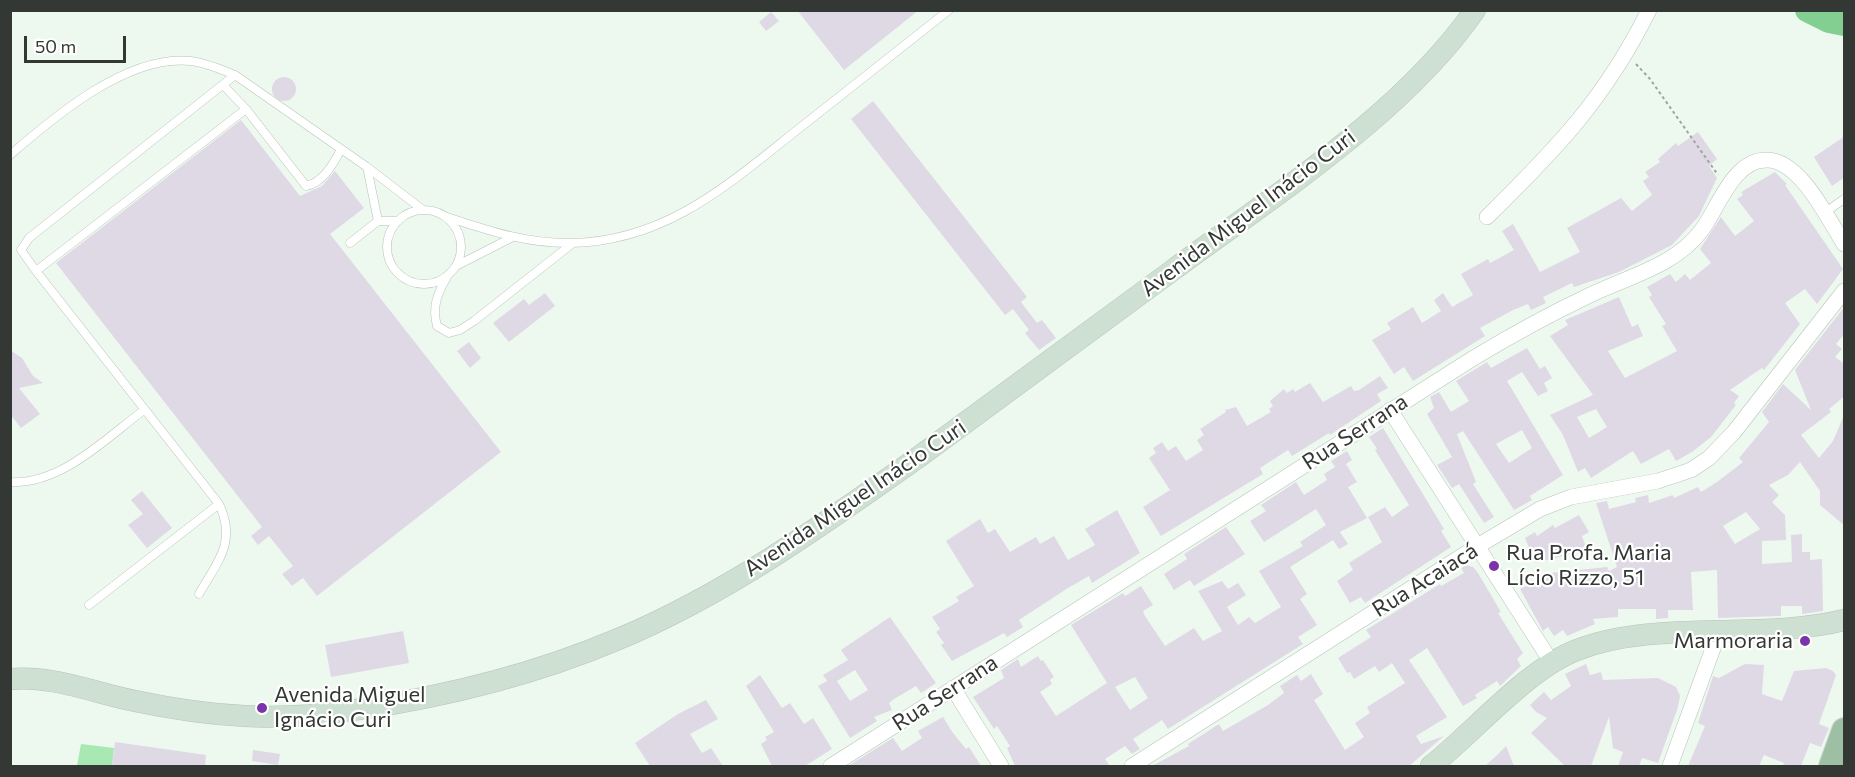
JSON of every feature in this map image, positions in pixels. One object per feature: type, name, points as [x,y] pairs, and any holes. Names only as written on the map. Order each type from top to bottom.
[{"type":"main road","points":[[1831,766],[1845,730]]},
{"type":"street","name":"Avenida Miguel Inácio Curi","points":[[10,679],[65,684],[190,712],[231,717],[271,718],[348,711],[432,698],[548,665],[617,640],[708,595],[834,518],[1046,365],[1362,127],[1413,81],[1464,26],[1474,10]]},
{"type":"street","points":[[1487,217],[1573,129],[1612,78],[1648,10]]},
{"type":"street","name":"Rua Serrana","points":[[831,766],[1390,410],[1506,339],[1679,253],[1702,230],[1727,188],[1753,163],[1765,159],[1777,161],[1789,167],[1802,179],[1845,244]]},
{"type":"street","name":"Rua Acaiacá","points":[[1132,766],[1476,547],[1540,509],[1561,501],[1658,481],[1691,470],[1709,458],[1734,432],[1845,291]]},
{"type":"street","points":[[1390,410],[1552,663]]},
{"type":"street","points":[[1440,763],[1523,686],[1552,663],[1575,650],[1601,642],[1659,635],[1791,630],[1845,620]]},
{"type":"street","points":[[1670,766],[1719,633]]},
{"type":"street","points":[[953,688],[1001,766]]},
{"type":"lane","points":[[10,155],[106,83],[148,64],[189,61],[210,64],[234,75],[367,167],[423,210],[511,238],[573,243],[606,240],[635,234],[670,221],[712,196],[949,10]]},
{"type":"lane","points":[[199,594],[221,556],[227,538],[227,522],[219,504],[207,485],[144,410],[21,250],[29,238],[224,86],[234,75]]},
{"type":"lane","points":[[224,86],[246,109],[306,186],[320,179],[333,165],[341,149]]},
{"type":"lane","points":[[234,96],[247,86]]},
{"type":"lane","points":[[36,271],[246,109]]},
{"type":"lane","points":[[367,167],[378,220]]},
{"type":"lane","points":[[1824,213],[1845,200]]},
{"type":"lane","points":[[350,243],[378,220],[398,220],[423,210]]},
{"type":"lane","points":[[444,216],[451,222],[460,239],[460,258],[447,276],[435,304],[434,316],[437,326],[450,333],[474,321],[573,243]]},
{"type":"lane","points":[[398,220],[387,243],[387,255],[392,267],[401,276],[424,284],[447,276]]},
{"type":"lane","points":[[456,266],[511,238]]},
{"type":"lane","points":[[10,482],[23,483],[50,476],[85,454],[144,410]]},
{"type":"lane","points":[[89,605],[219,504]]},
{"type":"path","points":[[1626,53],[1650,79],[1727,188]]},
{"type":"green space","points":[[81,744],[114,748],[112,766],[77,766]]},
{"type":"building","points":[[797,10],[919,10],[844,70]]},
{"type":"building","points":[[771,12],[779,21],[766,31],[759,22]]},
{"type":"building","points":[[284,77],[289,78],[295,84],[295,94],[289,100],[284,101],[279,100],[273,94],[272,89],[273,84],[279,78]]},
{"type":"building","points":[[873,101],[1027,297],[1021,302],[1037,323],[1042,320],[1056,338],[1039,350],[1025,333],[1029,330],[1013,309],[1005,315],[851,119]]},
{"type":"building","points":[[241,120],[300,196],[322,186],[335,171],[364,208],[330,234],[501,452],[317,596],[303,578],[292,586],[282,574],[293,566],[269,536],[258,545],[251,536],[262,527],[56,263]]},
{"type":"building","points":[[1698,132],[1717,159],[1709,166],[1717,178],[1699,216],[1672,245],[1619,272],[1574,287],[1572,283],[1543,297],[1546,303],[1531,310],[1528,304],[1513,310],[1480,328],[1485,336],[1413,381],[1404,367],[1394,374],[1372,340],[1391,329],[1387,323],[1413,307],[1422,323],[1441,311],[1434,300],[1443,293],[1452,307],[1473,295],[1461,274],[1488,259],[1490,263],[1514,250],[1502,231],[1513,224],[1540,272],[1580,252],[1567,228],[1621,198],[1632,211],[1652,195],[1643,181],[1649,177],[1645,172],[1660,162],[1658,159],[1676,143],[1678,146]]},
{"type":"building","points":[[1845,136],[1845,177],[1832,186],[1814,157]]},
{"type":"building","points":[[1775,172],[1787,184],[1785,185],[1843,269],[1817,304],[1805,289],[1785,303],[1800,324],[1764,370],[1762,368],[1730,390],[1739,396],[1734,403],[1736,405],[1711,437],[1692,452],[1676,461],[1669,449],[1641,464],[1633,451],[1591,478],[1585,468],[1578,472],[1563,435],[1550,415],[1593,395],[1550,336],[1568,325],[1565,320],[1619,297],[1632,327],[1638,324],[1643,336],[1608,351],[1625,378],[1677,351],[1662,326],[1666,324],[1649,297],[1652,295],[1647,287],[1670,274],[1676,282],[1685,274],[1690,280],[1711,263],[1700,249],[1721,217],[1735,236],[1754,221],[1737,199],[1743,195],[1741,192]],"holes":[[[1596,409],[1607,427],[1589,438],[1577,417]]]},
{"type":"building","points":[[545,293],[555,306],[509,342],[493,323],[524,299],[529,305]]},
{"type":"building","points":[[1845,306],[1845,333],[1836,344],[1842,349],[1835,357],[1845,364],[1845,396],[1829,409],[1831,412],[1801,435],[1819,458],[1833,441],[1845,413],[1845,526],[1820,505],[1820,491],[1800,462],[1788,475],[1769,485],[1779,495],[1772,502],[1785,515],[1786,540],[1762,541],[1762,564],[1792,562],[1791,535],[1802,534],[1802,552],[1810,552],[1810,560],[1822,559],[1823,611],[1802,614],[1802,606],[1781,606],[1781,616],[1718,618],[1717,570],[1691,572],[1693,610],[1668,610],[1668,618],[1656,619],[1656,609],[1618,609],[1618,617],[1593,619],[1595,624],[1567,636],[1563,630],[1554,636],[1548,627],[1543,631],[1520,589],[1541,577],[1540,574],[1607,567],[1609,571],[1617,567],[1596,503],[1607,501],[1609,509],[1636,502],[1635,498],[1648,495],[1649,503],[1673,495],[1674,498],[1698,487],[1701,492],[1717,482],[1743,462],[1739,458],[1769,422],[1762,412],[1783,384],[1811,410],[1795,370]],"holes":[[[1746,512],[1760,529],[1735,544],[1723,526]]]},
{"type":"building","points":[[469,342],[481,358],[470,368],[457,351]]},
{"type":"building","points":[[1527,348],[1540,369],[1545,366],[1552,378],[1544,383],[1548,391],[1538,396],[1522,372],[1507,381],[1563,475],[1530,496],[1532,500],[1514,510],[1463,431],[1457,434],[1476,482],[1473,484],[1494,517],[1484,523],[1459,484],[1452,488],[1437,465],[1452,457],[1427,414],[1434,408],[1430,397],[1439,392],[1451,412],[1469,401],[1456,381],[1487,362],[1491,368]],"holes":[[[1522,430],[1532,448],[1509,463],[1496,444]]]},
{"type":"building","points":[[10,350],[22,358],[33,376],[43,383],[19,388],[40,414],[21,428],[10,414]]},
{"type":"building","points":[[1380,376],[1388,388],[1377,394],[1381,401],[1330,435],[1329,433],[1292,456],[1288,450],[1260,468],[1263,474],[1161,536],[1143,507],[1170,490],[1149,458],[1156,453],[1153,448],[1162,442],[1168,451],[1176,446],[1186,461],[1203,450],[1197,440],[1204,435],[1200,429],[1226,412],[1225,410],[1236,407],[1247,426],[1271,412],[1269,409],[1273,406],[1270,401],[1284,389],[1287,393],[1293,389],[1295,392],[1310,383],[1323,402],[1351,386],[1354,391],[1359,390]]},
{"type":"building","points":[[1383,428],[1444,529],[1441,531],[1451,547],[1365,603],[1361,597],[1350,603],[1337,581],[1353,570],[1349,563],[1382,542],[1368,517],[1385,507],[1392,517],[1409,505],[1369,437]]},
{"type":"building","points":[[1347,451],[1352,460],[1346,464],[1357,482],[1348,487],[1367,518],[1340,532],[1348,544],[1339,549],[1333,540],[1290,567],[1307,594],[1300,599],[1317,625],[1298,637],[1303,644],[1168,729],[1162,720],[1133,739],[1140,749],[1132,754],[1125,746],[1105,759],[1110,766],[1015,766],[1007,748],[1010,746],[997,726],[994,729],[973,697],[1004,678],[1001,670],[1018,659],[1021,667],[1038,656],[1054,677],[1050,680],[1052,684],[1040,692],[1056,716],[1107,683],[1071,625],[1123,593],[1125,596],[1141,586],[1153,605],[1143,611],[1145,616],[1165,646],[1194,628],[1203,641],[1222,631],[1198,591],[1222,581],[1228,589],[1238,583],[1246,595],[1227,607],[1238,625],[1249,617],[1255,623],[1281,607],[1259,571],[1303,546],[1300,542],[1326,525],[1316,509],[1264,542],[1250,521],[1266,511],[1261,505],[1296,482],[1304,495],[1327,480],[1324,474],[1335,467],[1331,461]],"holes":[[[1135,677],[1148,698],[1130,710],[1115,687]]]},
{"type":"building","points":[[142,491],[172,528],[147,548],[128,525],[143,514],[131,500]]},
{"type":"building","points":[[1117,510],[1140,553],[1092,583],[1089,576],[1068,588],[1019,620],[1023,627],[1007,637],[1004,633],[952,661],[941,645],[944,643],[936,632],[940,629],[932,617],[959,601],[956,597],[974,586],[946,541],[980,519],[988,533],[995,529],[1010,552],[1036,537],[1040,544],[1054,536],[1068,560],[1095,545],[1085,529]]},
{"type":"building","points":[[1579,515],[1589,532],[1582,536],[1587,550],[1535,563],[1525,538],[1535,532],[1537,536],[1553,525],[1555,528]]},
{"type":"building","points":[[1226,527],[1245,554],[1194,586],[1190,580],[1174,590],[1164,574],[1187,559],[1184,554]]},
{"type":"building","points":[[1466,565],[1473,567],[1478,573],[1501,612],[1498,613],[1523,653],[1517,659],[1521,666],[1500,686],[1497,681],[1475,695],[1477,698],[1463,706],[1427,648],[1409,660],[1447,717],[1416,736],[1421,744],[1444,736],[1409,766],[1152,766],[1189,746],[1188,744],[1219,724],[1223,731],[1268,705],[1284,693],[1280,686],[1297,675],[1301,681],[1311,674],[1323,694],[1314,700],[1345,750],[1364,737],[1355,723],[1370,713],[1367,707],[1405,683],[1392,663],[1379,672],[1375,666],[1354,679],[1350,672],[1347,673],[1338,658],[1371,637],[1366,630],[1440,584],[1441,586],[1464,573],[1461,568]]},
{"type":"building","points":[[890,617],[936,683],[921,693],[916,686],[894,699],[889,703],[892,710],[874,717],[877,721],[850,738],[818,686],[827,681],[823,675],[848,660],[841,650]],"holes":[[[855,670],[868,690],[850,701],[837,681]]]},
{"type":"building","points":[[403,631],[409,663],[331,677],[325,645]]},
{"type":"building","points":[[1586,664],[1590,675],[1601,672],[1603,680],[1658,678],[1676,687],[1680,696],[1678,707],[1658,763],[1642,758],[1639,766],[1618,766],[1623,752],[1613,748],[1609,717],[1591,766],[1565,766],[1531,733],[1547,718],[1536,712],[1530,705],[1544,692],[1551,700],[1571,686],[1565,674]]},
{"type":"building","points":[[1745,664],[1764,665],[1762,694],[1782,701],[1794,671],[1826,668],[1833,671],[1836,675],[1819,724],[1829,728],[1821,747],[1810,743],[1801,766],[1783,766],[1784,763],[1764,755],[1759,766],[1688,766],[1705,726],[1698,723],[1713,676],[1719,678]]},
{"type":"building","points":[[760,675],[782,708],[790,703],[804,724],[813,718],[832,749],[805,766],[772,766],[761,744],[767,740],[765,737],[774,732],[746,686]]},
{"type":"building","points":[[706,700],[718,719],[690,734],[702,753],[711,748],[723,766],[650,766],[635,743],[678,714]]},
{"type":"building","points":[[943,717],[966,749],[969,747],[981,766],[848,766],[893,738],[902,751],[922,738],[918,731]]},
{"type":"building","points":[[115,742],[206,755],[205,766],[112,766]]},
{"type":"building","points":[[1506,746],[1514,766],[1485,766],[1495,757]]},
{"type":"building","points":[[253,750],[280,754],[278,765],[252,761]]},
{"type":"waterway","points":[[1807,10],[1829,21],[1844,24]]},
{"type":"place","name":"Rua Profa. Maria Lício Rizzo, 51","points":[[1494,566]]},
{"type":"place","name":"Marmoraria","points":[[1805,641]]},
{"type":"place","name":"Avenida Miguel Ignácio Curi","points":[[262,708]]}]
